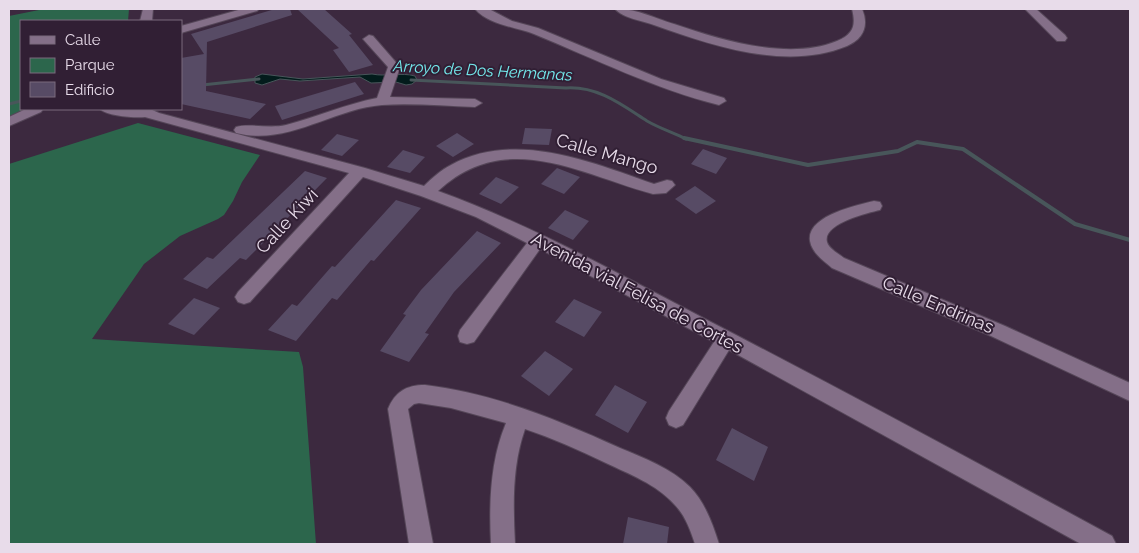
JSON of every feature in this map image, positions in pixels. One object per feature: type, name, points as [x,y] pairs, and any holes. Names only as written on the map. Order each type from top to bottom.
[{"type":"street","points":[[182,30],[253,9]]},
{"type":"street","points":[[481,9],[508,22],[534,30],[581,49],[656,82],[719,101]]},
{"type":"street","points":[[621,9],[696,36],[734,45],[792,53],[829,49],[844,44],[860,31],[861,22],[857,9]]},
{"type":"street","points":[[1030,9],[1061,38]]},
{"type":"street","points":[[369,39],[394,67],[382,101]]},
{"type":"street","points":[[168,110],[237,129],[262,132],[287,129],[361,105],[382,101],[476,103]]},
{"type":"street","points":[[9,122],[34,110]]},
{"type":"street","name":"Avenida vial Felisa de Cortes","points":[[113,110],[135,114],[145,111],[360,172],[426,192],[482,213],[538,240],[726,339],[1095,542]]},
{"type":"street","name":"Calle Mango","points":[[426,192],[454,169],[484,158],[521,154],[563,158],[653,189],[661,189],[667,185]]},
{"type":"street","name":"Calle Kiwi","points":[[244,297],[360,172]]},
{"type":"street","name":"Calle Endrinas","points":[[874,206],[855,210],[828,223],[820,230],[817,237],[818,243],[824,253],[838,262],[998,331],[1130,392]]},
{"type":"street","points":[[467,336],[538,240]]},
{"type":"street","points":[[676,418],[726,339]]},
{"type":"street","points":[[421,544],[398,414],[399,405],[402,401],[416,394],[486,407],[519,416],[571,435],[660,479],[677,490],[691,505],[707,544]]},
{"type":"street","points":[[503,544],[503,485],[508,447],[519,416]]},
{"type":"green space","points":[[44,9],[129,9],[128,20],[20,20],[20,110],[25,110],[9,117],[9,16]]},
{"type":"green space","points":[[138,123],[260,155],[242,182],[224,215],[180,236],[144,264],[92,339],[299,352],[303,367],[316,544],[9,544],[9,164]]},
{"type":"shaded area","points":[[262,74],[303,79],[372,74],[404,74],[415,76],[417,80],[412,84],[406,85],[396,82],[371,83],[360,77],[300,81],[280,79],[262,85],[255,83],[255,77]]},
{"type":"building","points":[[275,9],[290,9],[292,15],[207,42],[206,91],[266,104],[250,119],[182,104],[182,58],[204,54],[191,34]]},
{"type":"building","points":[[297,9],[324,9],[352,34],[349,35],[373,65],[349,72],[333,50],[339,48]]},
{"type":"building","points":[[355,82],[364,94],[282,120],[275,106]]},
{"type":"building","points":[[525,128],[552,129],[549,145],[522,144]]},
{"type":"building","points":[[457,133],[474,144],[453,157],[436,146]]},
{"type":"building","points":[[337,134],[359,140],[342,156],[321,150]]},
{"type":"building","points":[[703,149],[727,158],[716,174],[691,164]]},
{"type":"building","points":[[403,150],[425,157],[410,173],[387,167]]},
{"type":"building","points":[[557,168],[580,177],[564,194],[541,184]]},
{"type":"building","points":[[305,171],[327,178],[246,260],[240,258],[207,289],[183,279],[207,257],[213,259]]},
{"type":"building","points":[[496,177],[519,187],[501,204],[479,194]]},
{"type":"building","points":[[695,186],[716,201],[696,214],[675,199]]},
{"type":"building","points":[[396,200],[421,208],[374,261],[371,260],[337,300],[332,298],[296,341],[268,330],[292,304],[297,306],[332,266],[335,267]]},
{"type":"building","points":[[565,210],[589,221],[573,240],[548,228]]},
{"type":"building","points":[[477,231],[501,243],[454,292],[425,333],[429,334],[409,362],[380,351],[406,315],[403,314],[421,290]]},
{"type":"building","points":[[194,298],[220,308],[194,335],[168,324]]},
{"type":"building","points":[[574,299],[602,312],[584,337],[555,322]]},
{"type":"building","points":[[545,351],[573,369],[549,396],[521,376]]},
{"type":"building","points":[[615,385],[647,402],[628,433],[595,415]]},
{"type":"building","points":[[732,428],[768,447],[754,481],[716,460]]},
{"type":"building","points":[[628,517],[669,527],[667,544],[623,544]]},
{"type":"waterway","name":"Arroyo de Dos Hermanas","points":[[202,85],[259,79]]},
{"type":"waterway","name":"Arroyo de Dos Hermanas","points":[[411,80],[589,90],[619,103],[652,124],[686,139]]},
{"type":"waterway","name":"Arroyo de Dos Hermanas","points":[[9,104],[20,101]]},
{"type":"waterway","name":"Arroyo de Dos Hermanas","points":[[684,138],[808,165],[898,151],[917,142],[963,149],[1075,224],[1130,240]]}]
